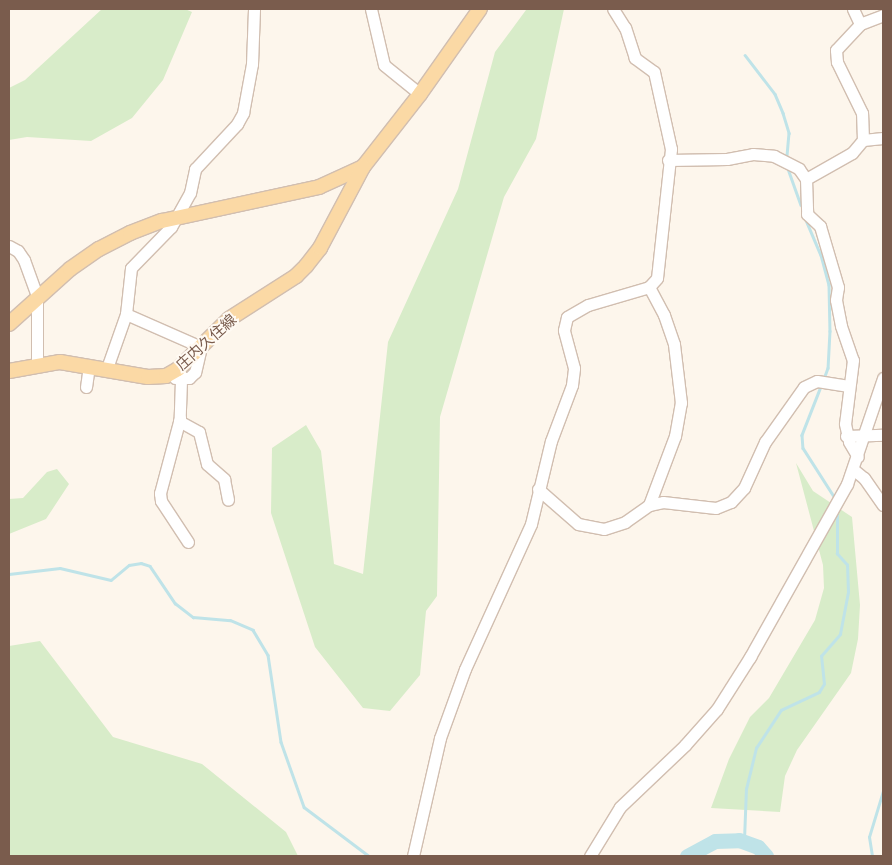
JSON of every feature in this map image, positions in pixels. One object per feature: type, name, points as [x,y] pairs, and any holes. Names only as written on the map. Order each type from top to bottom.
[{"type":"main road","name":"庄内久住線","points":[[9,371],[60,362],[107,368],[148,377],[166,376],[178,369],[229,319],[296,276],[306,266],[320,248],[363,167],[420,94],[480,9]]},
{"type":"main road","name":"庄内久住線","points":[[9,324],[99,249],[130,233],[175,218],[319,187],[363,167]]},
{"type":"street","points":[[107,368],[126,314],[131,268],[163,238],[190,193],[195,170],[237,124],[243,113],[252,64],[254,9]]},
{"type":"street","points":[[371,9],[384,64],[420,94]]},
{"type":"street","points":[[413,856],[440,738],[465,669],[531,524],[538,489],[572,385],[574,368],[564,330],[567,317],[588,305],[649,287],[656,278],[668,160],[671,149],[654,72],[636,58],[625,28],[613,9]]},
{"type":"street","points":[[853,9],[860,24]]},
{"type":"street","points":[[864,140],[862,113],[837,62],[836,50],[860,24],[883,15]]},
{"type":"street","points":[[806,179],[844,158],[864,140],[883,138]]},
{"type":"street","points":[[668,160],[727,159],[753,154],[774,156],[799,169],[806,179],[807,214],[820,226],[838,286],[836,300],[840,326],[854,360],[849,386],[846,436],[858,457]]},
{"type":"street","points":[[9,246],[18,251],[24,260],[37,299],[37,365]]},
{"type":"street","points":[[649,287],[664,316],[674,344],[681,403],[675,436],[649,504]]},
{"type":"street","points":[[126,314],[201,347],[195,372],[181,380],[166,376]]},
{"type":"street","points":[[86,387],[89,366]]},
{"type":"street","points":[[590,856],[612,818],[636,790],[685,745],[717,708],[808,557],[851,475],[883,378]]},
{"type":"street","points":[[181,380],[179,421],[161,501],[188,542]]},
{"type":"street","points":[[538,489],[578,524],[604,529],[625,522],[649,504],[663,502],[716,508],[731,502],[744,488],[753,464],[776,424],[804,387],[817,381],[849,386]]},
{"type":"street","points":[[179,421],[199,432],[207,464],[224,478],[228,500]]},
{"type":"street","points":[[846,436],[883,434]]},
{"type":"street","points":[[851,475],[864,478],[883,505]]},
{"type":"green space","points":[[102,9],[185,9],[192,12],[163,80],[132,118],[91,141],[27,137],[9,140],[9,88],[25,80]]},
{"type":"green space","points":[[564,9],[536,139],[504,197],[440,417],[437,596],[426,611],[420,675],[390,711],[363,708],[315,647],[271,513],[272,448],[306,425],[321,451],[334,564],[363,574],[388,342],[458,189],[495,52],[526,10]]},
{"type":"green space","points":[[796,463],[813,491],[852,517],[860,605],[858,639],[851,673],[797,750],[785,776],[780,812],[711,808],[729,759],[750,717],[769,698],[815,620],[824,588],[823,565]]},
{"type":"green space","points":[[57,469],[69,484],[46,519],[9,534],[9,499],[23,498],[47,472]]},
{"type":"green space","points":[[40,641],[113,737],[202,764],[286,832],[298,856],[9,856],[9,646]]},
{"type":"waterway","points":[[745,55],[775,94],[783,113],[789,133],[787,158]]},
{"type":"waterway","points":[[787,166],[801,205]]},
{"type":"waterway","points":[[806,220],[821,255],[829,285],[830,331],[828,368],[824,379]]},
{"type":"waterway","points":[[822,384],[802,435],[803,448],[835,498]]},
{"type":"waterway","points":[[744,840],[746,789],[756,748],[781,710],[819,692],[824,684],[821,656],[840,634],[848,592],[847,565],[837,554],[837,512]]},
{"type":"waterway","points":[[9,574],[60,568],[111,580],[129,565],[141,563],[150,566],[175,603],[193,617],[230,620],[253,630],[268,655],[281,742],[304,807],[369,856]]},
{"type":"waterway","points":[[872,856],[869,837],[883,791]]},
{"type":"waterway","points":[[687,856],[715,841],[739,840],[758,847],[766,856]]}]
